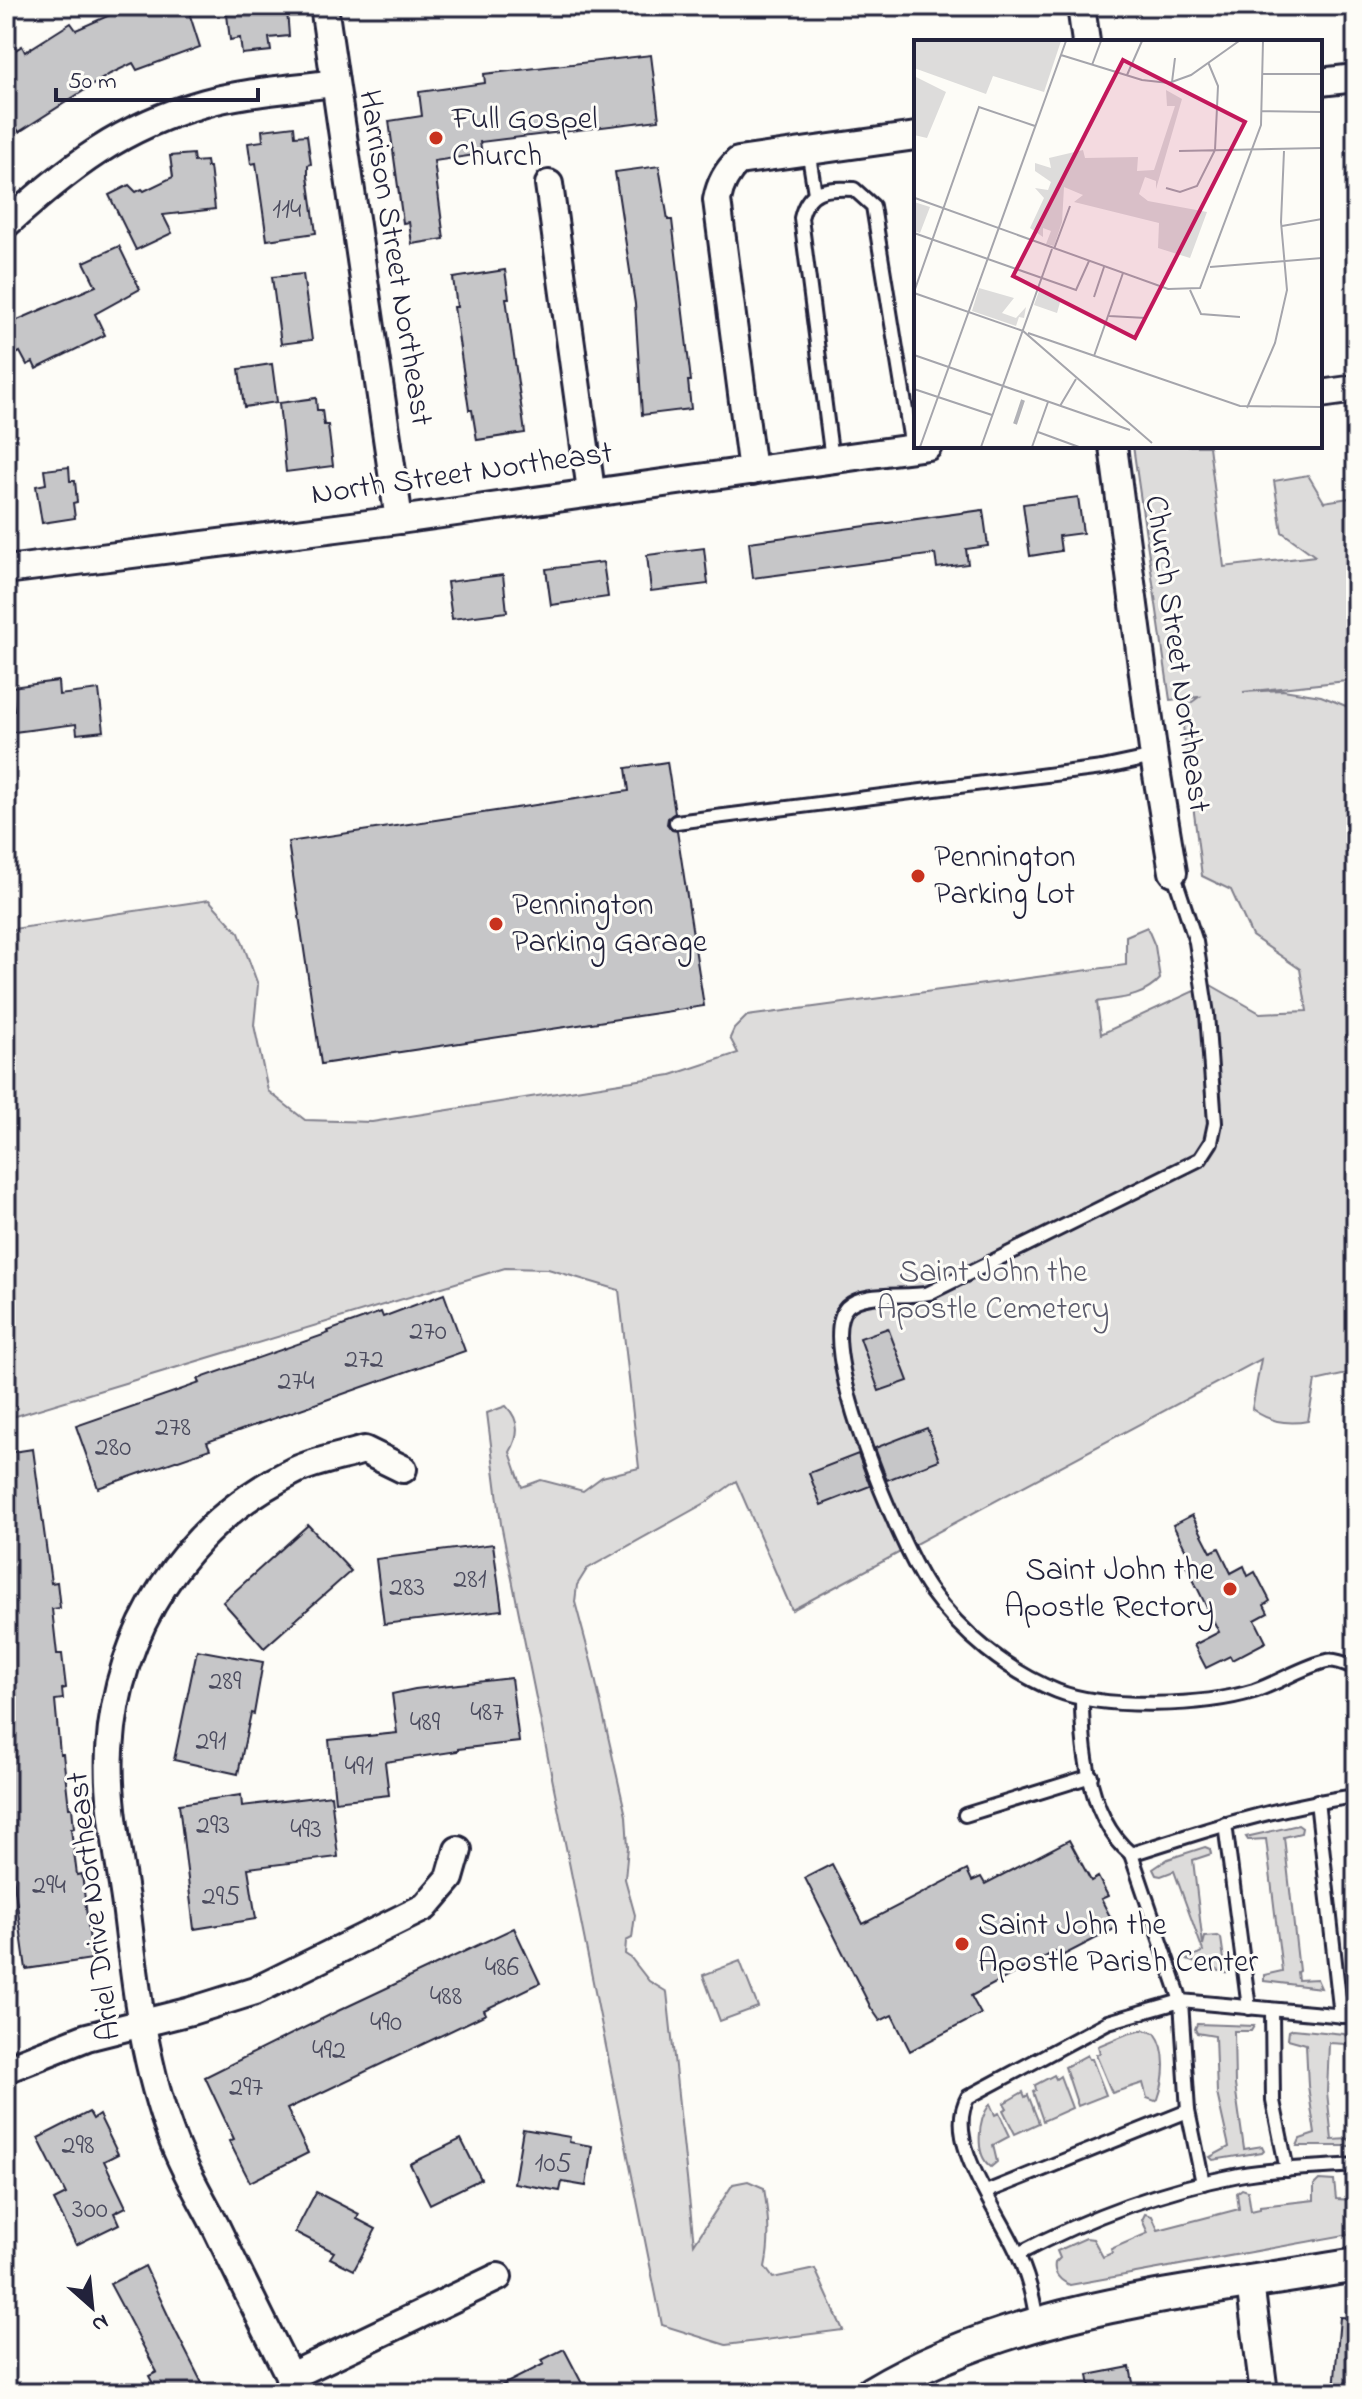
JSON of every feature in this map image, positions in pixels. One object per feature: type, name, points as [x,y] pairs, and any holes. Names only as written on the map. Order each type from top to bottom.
[{"type":"street","name":"Harrison Street Northeast","points":[[324,6],[399,520]]},
{"type":"street","points":[[1081,6],[1086,40]]},
{"type":"street","points":[[1322,82],[1356,78]]},
{"type":"street","points":[[6,224],[63,175],[109,142],[160,117],[208,101],[333,83]]},
{"type":"street","points":[[752,471],[717,200],[719,187],[738,161],[914,136]]},
{"type":"street","points":[[549,184],[591,491]]},
{"type":"street","points":[[1322,394],[1356,389]]},
{"type":"street","name":"North Street Northeast","points":[[6,570],[399,520],[914,448]]},
{"type":"street","name":"Church Street Northeast","points":[[1113,448],[1154,757],[1173,872]]},
{"type":"street","name":"Ariel Drive Northeast","points":[[294,2385],[172,2139],[153,2083],[141,2023],[112,1799],[110,1753],[115,1707],[126,1661],[142,1622],[164,1583],[192,1547],[224,1515],[260,1489],[298,1469],[364,1450],[403,1469]]},
{"type":"street","points":[[6,2069],[87,2037],[255,1991],[425,1907],[450,1878],[458,1850]]},
{"type":"street","points":[[872,2393],[934,2360],[1037,2323],[1356,2265]]},
{"type":"street","points":[[294,2385],[498,2277]]},
{"type":"street","points":[[1250,2283],[1264,2393]]},
{"type":"lane","points":[[808,150],[815,193]]},
{"type":"lane","points":[[832,460],[801,218],[805,203],[815,193],[854,189],[873,206],[914,416]]},
{"type":"lane","points":[[676,822],[1102,768],[1154,757]]},
{"type":"lane","points":[[1173,872],[1196,942],[1207,1014],[1215,1123],[1211,1142],[1200,1159],[929,1293],[903,1298],[867,1297],[847,1307],[839,1334],[843,1378],[900,1532],[929,1589],[978,1643],[1056,1691],[1082,1699],[1148,1703],[1222,1699],[1255,1691],[1329,1660],[1356,1668]]},
{"type":"lane","points":[[1082,1699],[1084,1745],[1099,1805],[1114,1840],[1131,1854],[1181,2001],[1188,2111],[1203,2183]]},
{"type":"lane","points":[[965,1815],[1091,1776]]},
{"type":"lane","points":[[1131,1854],[1225,1824],[1317,1801],[1356,1796]]},
{"type":"lane","points":[[1317,1801],[1341,2016]]},
{"type":"lane","points":[[1225,1824],[1249,2008]]},
{"type":"lane","points":[[1037,2323],[1032,2289],[1018,2254],[970,2160],[961,2129],[962,2107],[968,2097],[1108,2022],[1181,2001],[1356,2017]]},
{"type":"lane","points":[[1272,2010],[1273,2101],[1287,2170]]},
{"type":"lane","points":[[986,2192],[1188,2111]]},
{"type":"lane","points":[[1018,2254],[1090,2218],[1203,2183],[1241,2175],[1356,2165]]},
{"type":"green space","name":"Saint John the Apostle Cemetery","points":[[1133,448],[1209,448],[1224,567],[1315,556],[1282,532],[1274,481],[1308,475],[1324,502],[1356,497],[1356,680],[1243,692],[1283,690],[1321,696],[1356,710],[1356,1372],[1315,1381],[1308,1421],[1293,1423],[1272,1420],[1252,1409],[1261,1359],[792,1610],[736,1481],[707,1502],[587,1569],[577,1585],[575,1602],[626,1816],[628,1847],[625,1879],[635,1915],[632,1938],[626,1941],[625,1954],[649,1981],[667,1992],[694,2244],[733,2184],[748,2181],[764,2188],[768,2217],[765,2267],[773,2278],[815,2269],[843,2330],[726,2345],[662,2325],[501,1524],[487,1413],[506,1406],[514,1417],[517,1434],[510,1452],[522,1487],[541,1480],[583,1491],[602,1477],[639,1468],[619,1290],[548,1269],[505,1268],[6,1419],[6,930],[209,900],[239,933],[258,985],[254,1025],[268,1091],[305,1120],[372,1122],[671,1075],[738,1053],[730,1038],[747,1016],[1126,965],[1126,936],[1147,927],[1155,946],[1160,979],[1139,994],[1097,1002],[1101,1034],[1209,984],[1260,1013],[1307,1011],[1300,969],[1252,936],[1231,890],[1202,876],[1181,710],[1199,697],[1170,700]]},
{"type":"green space","points":[[1298,1825],[1302,1828],[1301,1833],[1284,1837],[1298,1980],[1317,1979],[1321,1988],[1264,1981],[1264,1975],[1282,1971],[1266,1839],[1248,1840],[1246,1837]]},
{"type":"green space","points":[[1205,1847],[1210,1849],[1211,1854],[1193,1860],[1203,1945],[1205,1937],[1221,1938],[1226,1973],[1187,1960],[1203,1951],[1174,1871],[1161,1876],[1156,1875],[1153,1869],[1168,1859]]},
{"type":"green space","points":[[740,1961],[758,2007],[720,2021],[703,1975]]},
{"type":"green space","points":[[1197,2024],[1254,2026],[1251,2031],[1234,2031],[1235,2085],[1244,2149],[1262,2146],[1262,2152],[1213,2160],[1210,2157],[1229,2147],[1217,2093],[1215,2036],[1197,2033]]},
{"type":"green space","points":[[1144,2030],[1155,2033],[1164,2056],[1162,2083],[1155,2101],[1147,2098],[1143,2083],[1112,2093],[1096,2055],[1100,2053],[1098,2046]]},
{"type":"green space","points":[[1289,2031],[1344,2034],[1350,2040],[1346,2044],[1329,2043],[1327,2092],[1332,2140],[1348,2139],[1352,2143],[1350,2146],[1297,2146],[1300,2139],[1315,2134],[1306,2044],[1288,2039]]},
{"type":"green space","points":[[1087,2055],[1092,2059],[1106,2095],[1078,2106],[1065,2067]]},
{"type":"green space","points":[[1054,2075],[1056,2079],[1060,2076],[1072,2108],[1043,2121],[1033,2092],[1035,2085]]},
{"type":"green space","points":[[1023,2092],[1025,2097],[1028,2095],[1039,2123],[1015,2134],[1003,2110],[1007,2108],[1004,2103]]},
{"type":"green space","points":[[990,2104],[995,2115],[999,2113],[1010,2136],[993,2145],[997,2162],[991,2167],[980,2146],[983,2119]]},
{"type":"green space","points":[[1319,2180],[1334,2181],[1336,2199],[1356,2200],[1356,2233],[1070,2285],[1056,2274],[1055,2263],[1060,2258],[1057,2251],[1086,2238],[1093,2239],[1103,2257],[1112,2253],[1111,2249],[1148,2233],[1142,2220],[1145,2214],[1152,2216],[1158,2230],[1239,2209],[1237,2193],[1242,2189],[1248,2191],[1251,2211],[1260,2209],[1260,2206],[1314,2200],[1314,2185]]},
{"type":"building","points":[[130,6],[187,6],[200,47],[137,70],[133,63],[110,74],[19,132],[6,111],[6,56],[22,46],[25,52],[71,23],[76,30]]},
{"type":"building","points":[[226,6],[280,6],[281,11],[287,10],[289,36],[269,38],[271,51],[242,54],[240,38],[230,40]]},
{"type":"building","points":[[651,55],[659,120],[480,142],[482,154],[434,161],[444,239],[412,244],[409,222],[403,223],[389,121],[422,116],[419,92],[485,83],[484,74]]},
{"type":"building","points":[[294,126],[295,136],[307,135],[311,164],[308,165],[308,176],[316,233],[267,240],[256,163],[251,164],[248,143],[263,141],[262,130]]},
{"type":"building","points":[[193,154],[194,162],[206,161],[207,167],[210,167],[215,209],[163,215],[172,233],[136,250],[109,195],[129,185],[136,192],[144,191],[173,177],[170,156]]},
{"type":"building","points":[[659,166],[668,220],[672,220],[691,381],[688,381],[691,409],[642,415],[635,304],[615,172]]},
{"type":"building","points":[[119,246],[140,289],[95,314],[105,335],[36,369],[33,362],[27,365],[20,352],[6,360],[6,325],[96,286],[84,262]]},
{"type":"building","points":[[505,270],[509,298],[506,298],[525,433],[477,440],[472,410],[469,410],[454,307],[457,307],[453,278]]},
{"type":"building","points":[[303,274],[312,340],[281,344],[272,277]]},
{"type":"building","points":[[272,364],[277,402],[244,407],[239,369]]},
{"type":"building","points":[[316,398],[317,410],[322,410],[324,425],[328,425],[333,466],[286,472],[279,403]]},
{"type":"building","points":[[69,467],[70,481],[75,481],[75,518],[42,523],[36,486],[46,484],[44,470]]},
{"type":"building","points":[[1078,497],[1083,533],[1059,536],[1061,551],[1030,556],[1023,504]]},
{"type":"building","points":[[983,510],[988,546],[966,549],[968,564],[937,568],[935,554],[753,578],[749,542]]},
{"type":"building","points":[[704,548],[708,584],[651,591],[647,555]]},
{"type":"building","points":[[603,562],[608,597],[551,605],[546,569]]},
{"type":"building","points":[[503,575],[507,612],[452,619],[447,582]]},
{"type":"building","points":[[58,681],[59,695],[99,690],[104,731],[77,734],[76,724],[6,733],[6,712],[14,711],[11,687]]},
{"type":"building","name":"Pennington Parking Garage","points":[[667,762],[675,813],[668,818],[667,824],[677,831],[704,1006],[321,1064],[288,842],[629,791],[626,768]]},
{"type":"building","points":[[444,1294],[465,1351],[207,1442],[210,1449],[98,1488],[76,1426],[200,1383],[198,1379],[328,1331],[381,1312],[383,1317]]},
{"type":"building","points":[[888,1328],[908,1381],[879,1391],[860,1338]]},
{"type":"building","points":[[927,1428],[939,1460],[887,1480],[875,1448]]},
{"type":"building","points":[[33,1449],[51,1583],[57,1582],[60,1608],[52,1609],[57,1654],[62,1654],[66,1688],[62,1689],[63,1699],[55,1700],[60,1754],[63,1754],[69,1808],[72,1808],[74,1828],[71,1829],[77,1875],[82,1874],[92,1959],[26,1969],[6,1825],[6,1453]]},
{"type":"building","points":[[858,1454],[870,1486],[821,1505],[809,1473]]},
{"type":"building","name":"Saint John the Apostle Rectory","points":[[1192,1515],[1211,1552],[1219,1548],[1231,1573],[1244,1566],[1248,1576],[1255,1572],[1270,1601],[1264,1605],[1268,1613],[1255,1620],[1266,1642],[1232,1660],[1230,1656],[1206,1668],[1194,1645],[1219,1632],[1186,1565],[1192,1562],[1173,1525]]},
{"type":"building","points":[[308,1525],[351,1571],[264,1648],[223,1602]]},
{"type":"building","points":[[493,1544],[502,1610],[384,1624],[376,1559]]},
{"type":"building","points":[[197,1650],[263,1662],[254,1714],[251,1713],[238,1774],[174,1760]]},
{"type":"building","points":[[511,1678],[519,1742],[385,1762],[389,1795],[335,1801],[329,1740],[397,1733],[392,1694]]},
{"type":"building","points":[[241,1795],[242,1806],[331,1795],[338,1857],[248,1868],[256,1919],[194,1929],[179,1804]]},
{"type":"building","name":"Saint John the Apostle Parish Center","points":[[1069,1840],[1091,1881],[1098,1877],[1108,1896],[1101,1899],[1116,1928],[1062,1956],[1058,1950],[971,1996],[981,2014],[910,2051],[892,2015],[880,2021],[871,2008],[805,1878],[832,1864],[863,1924],[967,1870],[972,1881],[981,1877],[985,1884]]},
{"type":"building","points":[[514,1928],[540,1983],[484,2010],[486,2014],[287,2109],[308,2153],[250,2182],[229,2141],[234,2139],[205,2077]]},
{"type":"building","points":[[89,2112],[93,2119],[99,2115],[118,2154],[104,2161],[126,2207],[114,2213],[119,2224],[76,2245],[54,2200],[66,2194],[38,2138]]},
{"type":"building","points":[[523,2129],[570,2137],[569,2142],[592,2146],[586,2186],[562,2182],[560,2191],[514,2183]]},
{"type":"building","points":[[461,2139],[481,2179],[430,2204],[410,2164]]},
{"type":"building","points":[[316,2192],[359,2214],[357,2219],[376,2229],[354,2270],[330,2258],[334,2252],[295,2232]]},
{"type":"building","points":[[145,2266],[207,2393],[158,2393],[149,2376],[157,2372],[110,2284]]},
{"type":"building","points":[[1340,2317],[1356,2318],[1356,2392],[1334,2390]]},
{"type":"building","points":[[564,2349],[587,2393],[487,2393],[544,2364],[542,2360]]},
{"type":"building","points":[[1130,2367],[1135,2393],[1091,2393],[1088,2375]]},
{"type":"place","name":"Full Gospel Church","points":[[436,138]]},
{"type":"place","name":"Pennington Parking Lot","points":[[918,876]]},
{"type":"place","name":"Pennington Parking Garage","points":[[496,924]]},
{"type":"place","name":"Saint John the Apostle Rectory","points":[[1230,1589]]},
{"type":"place","name":"Saint John the Apostle Parish Center","points":[[962,1944]]}]
